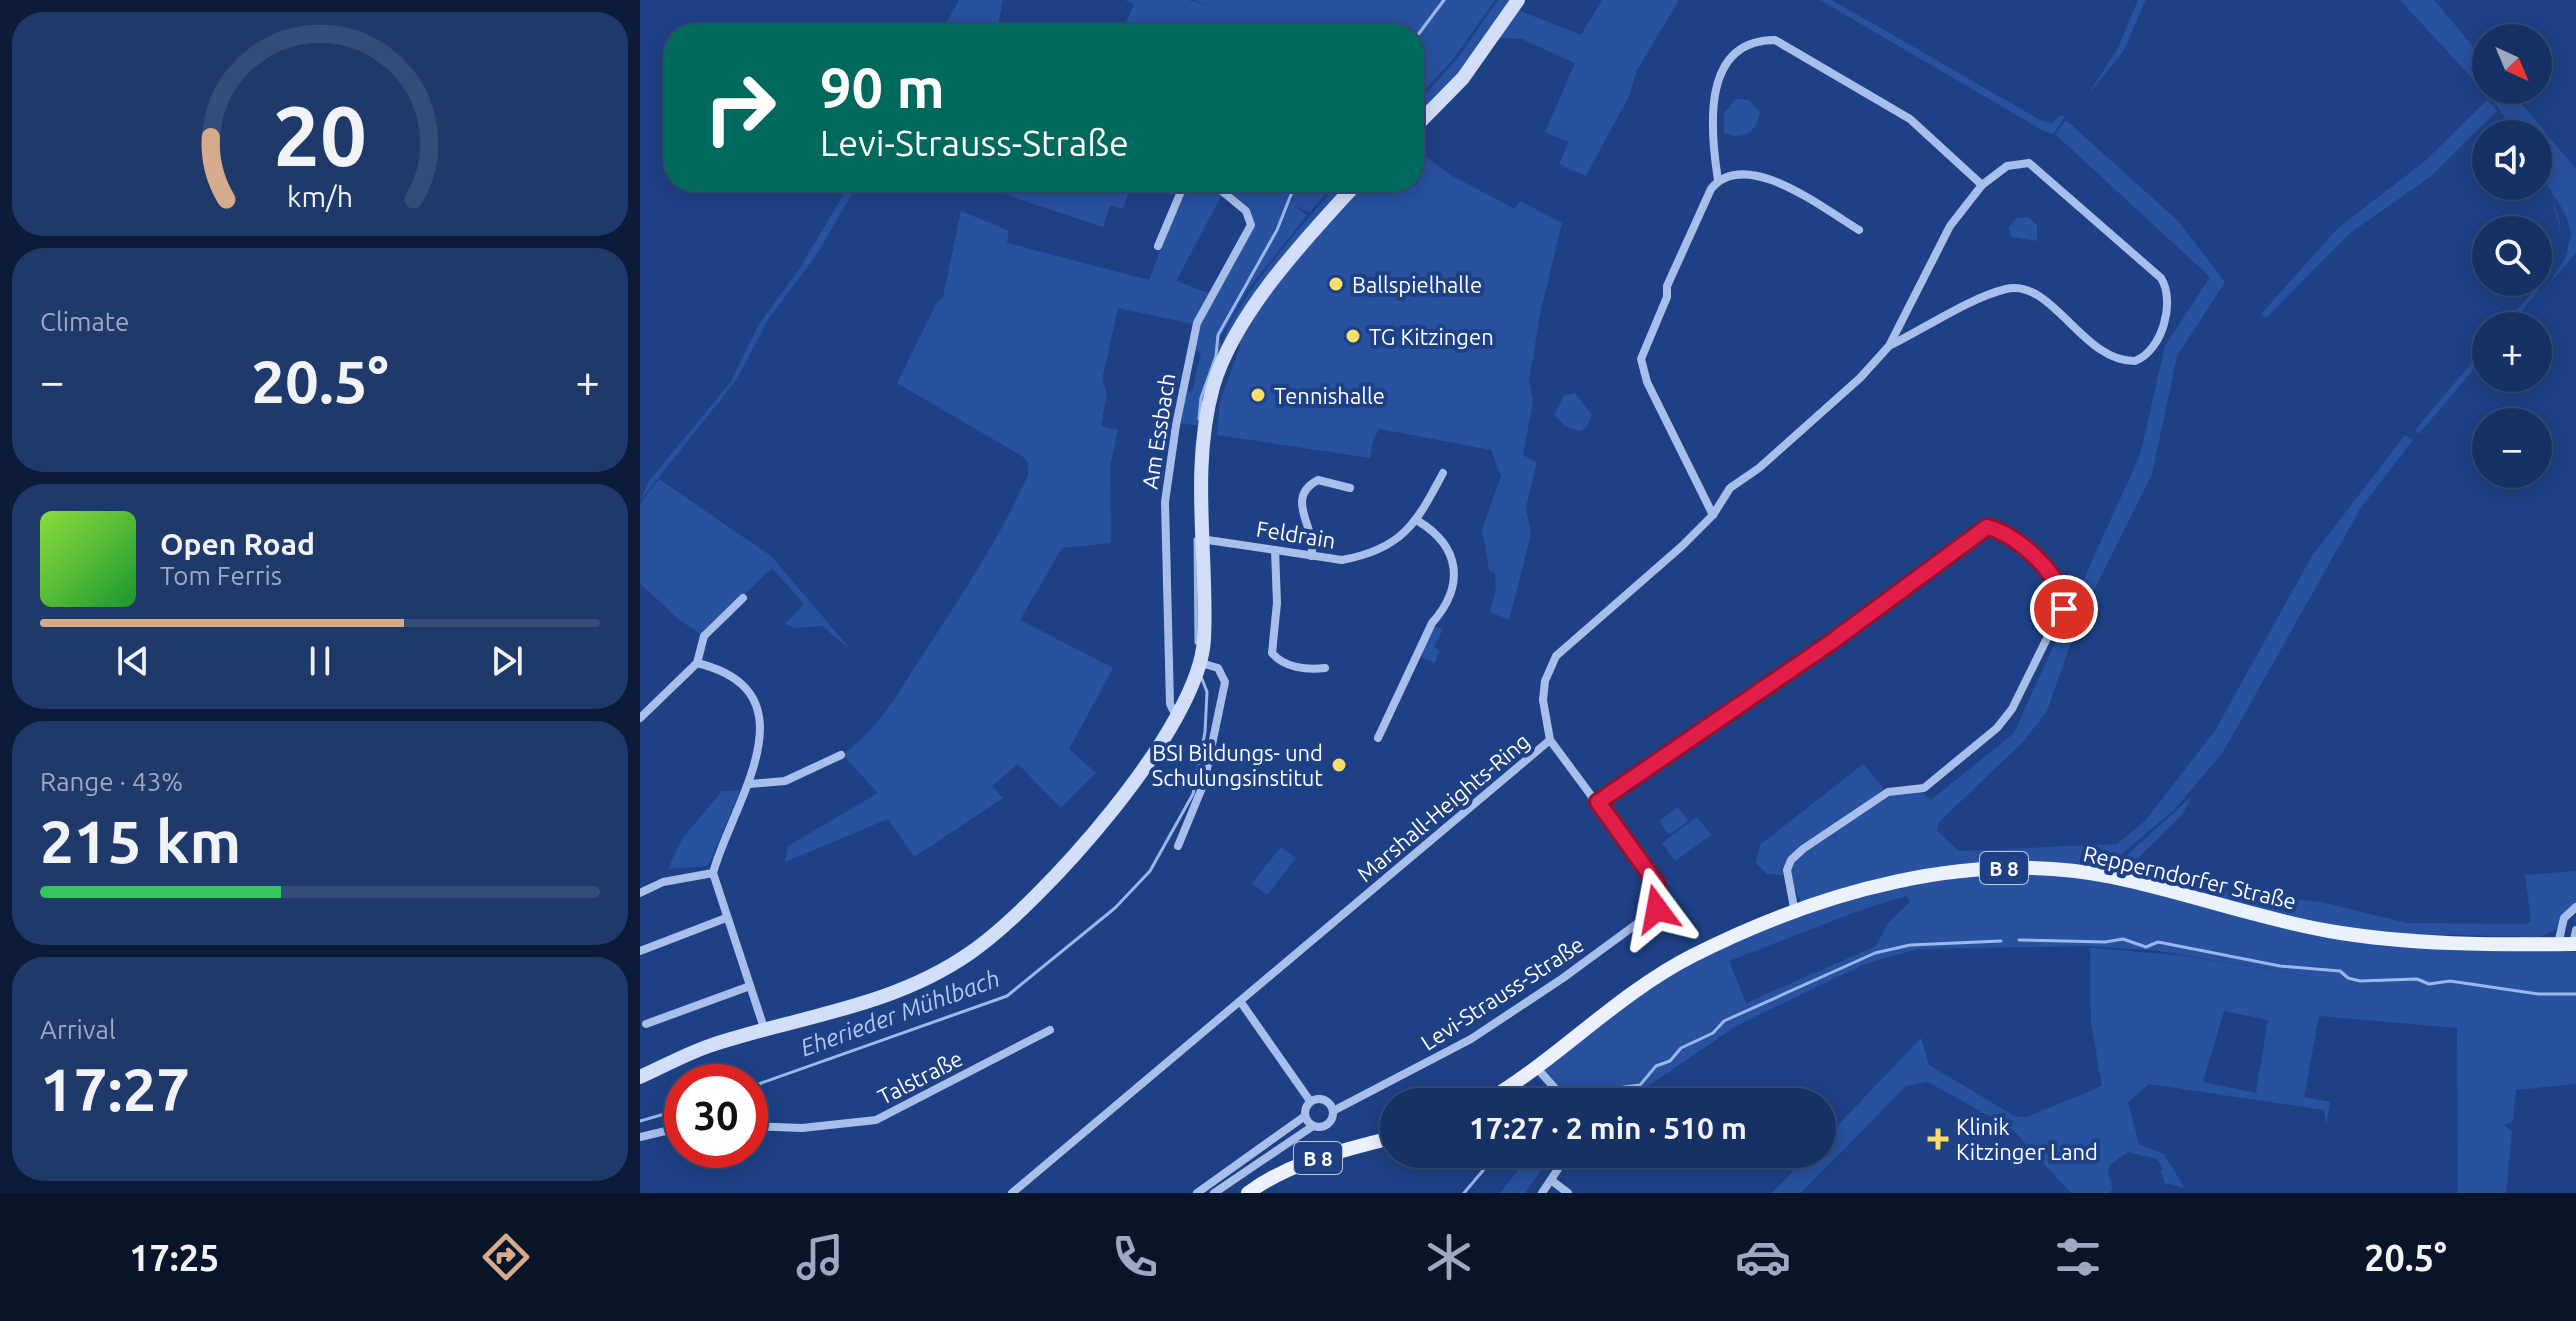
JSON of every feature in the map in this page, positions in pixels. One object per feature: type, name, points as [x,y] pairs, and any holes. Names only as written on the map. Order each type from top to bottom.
[{"type":"main road","points":[[1424,118],[1468,72],[1518,0]]},
{"type":"main road","points":[[640,1077],[708,1047],[892,995],[941,972],[1001,930],[1099,826],[1176,717],[1201,663],[1204,640],[1200,539],[1206,421],[1214,385],[1227,354],[1267,291],[1350,192]]},
{"type":"main road","name":"Repperndorfer Straße","points":[[1505,1088],[1616,1005],[1674,966],[1795,914],[1863,890],[1919,876],[2029,868],[2109,876],[2317,929],[2417,940],[2571,941]]},
{"type":"main road","name":"B 8","points":[[1248,1193],[1305,1162],[1380,1141]]},
{"type":"street","points":[[1713,515],[1643,372],[1641,359],[1667,297],[1667,286],[1718,180],[1712,145],[1714,88],[1742,48],[1752,42],[1775,40],[1910,119],[1982,185]]},
{"type":"street","name":"Marshall-Heights-Ring","points":[[1012,1193],[1550,740],[1544,690],[1556,656],[1713,515],[1730,488],[1807,426],[1889,346],[1983,299],[2006,289],[2021,288],[2040,297],[2108,356],[2135,361],[2153,350],[2169,299],[2161,278],[2029,163],[2007,166],[1994,172],[1950,226],[1889,346]]},
{"type":"street","points":[[1718,180],[1738,173],[1767,177],[1859,230]]},
{"type":"street","points":[[1158,246],[1181,192]]},
{"type":"street","name":"Am Essbach","points":[[1176,717],[1170,704],[1165,517],[1171,451],[1194,332],[1251,225],[1246,211],[1223,192]]},
{"type":"street","name":"Feldrain","points":[[1200,539],[1342,560],[1365,556],[1400,538],[1418,521],[1443,473]]},
{"type":"street","points":[[1311,556],[1314,545],[1301,506],[1306,490],[1318,480],[1350,488]]},
{"type":"street","points":[[1378,738],[1432,623],[1444,610],[1454,582],[1451,554],[1435,531],[1418,521]]},
{"type":"street","points":[[1598,802],[1830,643],[1971,536],[1987,527],[1998,530],[2050,575],[2064,604],[2012,709],[1997,728],[1924,788],[1888,792],[1797,853],[1787,870],[1795,914]]},
{"type":"street","points":[[1275,550],[1277,603],[1272,653],[1276,659],[1307,670],[1325,668]]},
{"type":"street","points":[[640,718],[697,663],[704,636],[743,598]]},
{"type":"street","points":[[697,663],[723,669],[740,683],[757,706],[762,729],[750,784],[720,848],[713,873],[766,1031]]},
{"type":"street","points":[[1178,846],[1202,791],[1225,682],[1218,668],[1201,663]]},
{"type":"street","name":"Levi-Strauss-Straße","points":[[1214,1193],[1313,1126],[1329,1123],[1333,1111],[1471,1039],[1563,978],[1657,909],[1660,896],[1656,883],[1550,740]]},
{"type":"street","points":[[750,784],[785,781],[841,755]]},
{"type":"street","points":[[640,893],[663,882],[713,873]]},
{"type":"street","points":[[2571,941],[2564,918],[2576,907]]},
{"type":"street","points":[[640,951],[726,918]]},
{"type":"street","points":[[646,1024],[750,986]]},
{"type":"street","points":[[1240,1001],[1310,1101]]},
{"type":"street","name":"Talstraße","points":[[768,1127],[802,1128],[876,1120],[1050,1030]]},
{"type":"street","points":[[1536,1067],[1555,1088]]},
{"type":"street","points":[[1310,1101],[1326,1101],[1333,1111]]},
{"type":"street","points":[[1197,1193],[1305,1116],[1310,1101]]},
{"type":"street","points":[[1305,1116],[1313,1126]]},
{"type":"street","points":[[640,1137],[664,1131]]},
{"type":"street","points":[[1542,1193],[1559,1168]]},
{"type":"street","points":[[1551,1180],[1568,1193]]},
{"type":"shaded area","points":[[959,0],[1003,0],[998,24],[946,24]]},
{"type":"shaded area","points":[[1125,0],[1188,0],[1212,6],[1193,0],[1495,0],[1454,58],[1424,91],[1424,24],[1125,24],[1134,4]]},
{"type":"shaded area","points":[[1498,0],[1514,0],[1499,26],[1424,114],[1424,95],[1458,58]]},
{"type":"shaded area","points":[[1602,0],[1679,0],[1637,70],[1629,96],[1586,176],[1559,164],[1569,142],[1545,132],[1575,63],[1522,39],[1496,38],[1515,9],[1581,35]]},
{"type":"shaded area","points":[[1820,0],[1832,0],[2042,121],[2052,123],[2061,115],[2065,117],[2053,134],[2042,130]]},
{"type":"shaded area","points":[[2138,0],[2146,0],[2123,52],[2087,96],[2118,48]]},
{"type":"shaded area","points":[[2400,0],[2434,0],[2472,45],[2472,78]]},
{"type":"shaded area","points":[[1736,99],[1749,100],[1760,112],[1753,130],[1738,136],[1724,133],[1724,113]]},
{"type":"shaded area","points":[[2483,104],[2492,104],[2497,111],[2488,120],[2472,120],[2472,136],[2430,177],[2350,233],[2266,318],[2261,314],[2338,228],[2425,161]]},
{"type":"shaded area","points":[[2495,104],[2522,104],[2535,120],[2506,120]]},
{"type":"shaded area","points":[[2066,120],[2178,221],[2225,282],[2177,356],[2152,474],[2078,622],[2047,711],[2023,742],[1939,822],[1937,831],[1959,851],[2117,844],[2146,820],[2216,729],[2312,556],[2405,435],[2413,440],[2360,509],[2223,752],[2175,809],[2125,851],[2108,871],[2023,865],[1801,902],[1789,875],[1796,859],[1893,794],[1922,792],[1931,800],[2014,733],[2140,455],[2165,346],[2210,277],[2055,134]]},
{"type":"shaded area","points":[[2552,140],[2576,169],[2576,253],[2552,281],[2566,257],[2571,232],[2566,215],[2552,192]]},
{"type":"shaded area","points":[[1424,156],[1454,177],[1515,209],[1520,201],[1562,223],[1540,314],[1529,380],[1533,402],[1523,455],[1537,462],[1526,507],[1531,535],[1509,620],[1490,612],[1496,588],[1495,573],[1489,570],[1482,529],[1501,476],[1491,450],[1380,429],[1374,437],[1370,458],[1217,435],[1220,401],[1241,345],[1238,343],[1262,301],[1354,192],[1424,192]]},
{"type":"shaded area","points":[[845,192],[853,192],[815,257],[769,318],[737,379],[640,501],[649,481],[730,383],[759,324],[800,268]]},
{"type":"shaded area","points":[[1003,192],[1129,192],[1123,209],[1110,205],[1103,227]]},
{"type":"shaded area","points":[[1183,192],[1223,192],[1176,281],[1209,293],[1193,324],[1118,308],[1102,380],[1107,392],[1101,426],[1118,430],[1110,466],[1111,543],[1062,548],[1020,620],[1113,668],[1069,749],[1096,773],[1061,808],[1018,764],[992,786],[1003,798],[914,857],[888,819],[785,862],[788,846],[878,793],[843,755],[880,719],[898,693],[980,565],[1028,475],[1028,462],[1022,456],[897,383],[937,302],[943,297],[961,211],[1009,231],[1007,243],[1149,280]]},
{"type":"shaded area","points":[[1225,192],[1327,192],[1310,212],[1294,206],[1307,215],[1247,291],[1220,338],[1224,353],[1201,426],[1178,423],[1184,391],[1192,392],[1201,353],[1192,349],[1197,331],[1253,226]]},
{"type":"shaded area","points":[[1331,192],[1348,192],[1223,346],[1226,332],[1237,312],[1292,237]]},
{"type":"shaded area","points":[[2028,217],[2037,225],[2037,241],[2012,237],[2009,228],[2016,218]]},
{"type":"shaded area","points":[[2529,296],[2533,296],[2520,312],[2515,312]]},
{"type":"shaded area","points":[[2472,363],[2472,371],[2419,434],[2415,430]]},
{"type":"shaded area","points":[[1575,393],[1592,415],[1586,428],[1579,431],[1565,426],[1554,415],[1564,396]]},
{"type":"shaded area","points":[[659,479],[771,556],[851,650],[822,626],[794,628],[785,624],[804,604],[772,568],[702,635],[678,619],[640,583],[640,504]]},
{"type":"shaded area","points":[[1434,626],[1443,629],[1434,647],[1439,651],[1435,663],[1421,657]]},
{"type":"shaded area","points":[[1863,764],[1886,791],[1801,848],[1783,875],[1767,874],[1756,863],[1760,845]]},
{"type":"shaded area","points":[[722,791],[740,791],[708,866],[668,869],[682,839]]},
{"type":"shaded area","points":[[2192,796],[2182,815],[2140,856],[2141,864],[2231,892],[2321,902],[2407,923],[2527,924],[2531,920],[2525,875],[2576,871],[2576,904],[2558,928],[2540,937],[2369,933],[2346,931],[2120,873],[2118,869],[2127,855]]},
{"type":"shaded area","points":[[1678,807],[1688,821],[1669,835],[1659,821]]},
{"type":"shaded area","points":[[1697,817],[1711,835],[1675,861],[1662,843]]},
{"type":"shaded area","points":[[1281,847],[1296,858],[1267,895],[1252,883]]},
{"type":"shaded area","points":[[2017,872],[2087,877],[2212,907],[2471,949],[2576,952],[2576,1084],[2516,1090],[2513,1121],[2504,1125],[2512,1131],[2506,1193],[2458,1193],[2457,1028],[2319,1016],[2304,1097],[2330,1102],[2326,1125],[2324,1110],[2149,1084],[2128,1102],[2139,1144],[2164,1154],[2184,1187],[2165,1183],[2161,1172],[2163,1168],[2157,1159],[2128,1152],[2110,1165],[2108,1174],[2113,1189],[2109,1193],[2071,1193],[2012,1129],[1928,1082],[1906,1086],[1836,1157],[1836,1127],[1921,1038],[1929,1065],[2016,1117],[2027,1117],[2102,1086],[2091,1022],[2090,948],[2178,955],[2370,986],[2158,951],[2090,946],[1917,949],[1862,965],[1736,1026],[1645,1088],[1558,1088],[1545,1074],[1545,1067],[1639,994],[1700,957],[1777,923],[1858,896],[1939,879]],"holes":[[[1906,896],[1910,902],[1888,923],[1876,946],[1746,1003],[1729,961],[1861,910]],[[2224,1011],[2268,1020],[2256,1093],[2203,1082]]]},
{"type":"shaded area","points":[[1520,1168],[1543,1168],[1525,1193],[1500,1193]]},
{"type":"shaded area","points":[[1796,1168],[1826,1168],[1801,1193],[1772,1193]]},
{"type":"waterway","name":"Eherieder Mühlbach","points":[[1424,27],[1444,0]]},
{"type":"waterway","name":"Eherieder Mühlbach","points":[[1199,419],[1201,398],[1216,356],[1218,335],[1277,230],[1292,192]]},
{"type":"waterway","name":"Eherieder Mühlbach","points":[[1195,539],[1196,643]]},
{"type":"waterway","name":"Eherieder Mühlbach","points":[[768,1081],[1007,996],[1115,908],[1150,871],[1193,794],[1205,732],[1207,692],[1202,679]]},
{"type":"waterway","points":[[2019,940],[2105,942],[2123,939],[2146,947],[2158,942],[2280,966],[2340,971],[2348,978],[2360,981],[2417,979],[2429,984],[2450,981],[2538,994],[2576,994]]},
{"type":"waterway","points":[[1624,1088],[1640,1085],[1656,1066],[1670,1061],[1681,1048],[1713,1033],[1724,1021],[1875,953],[1910,945],[2001,941]]},
{"type":"waterway","name":"Eherieder Mühlbach","points":[[640,1121],[664,1114]]},
{"type":"waterway","points":[[1464,1193],[1485,1168]]},
{"type":"place","name":"Ballspielhalle","points":[[1336,284]]},
{"type":"place","name":"TG Kitzingen","points":[[1353,336]]},
{"type":"place","name":"Tennishalle","points":[[1258,395]]},
{"type":"place","name":"BSI Bildungs- und Schulungsinstitut","points":[[1339,765]]},
{"type":"place","name":"Klinik Kitzinger Land","points":[[1938,1139]]},
{"type":"route","points":[[1657,909],[1660,896],[1656,883],[1598,802],[1830,643],[1987,527],[2012,539],[2050,575],[2064,598],[2064,609]]}]
